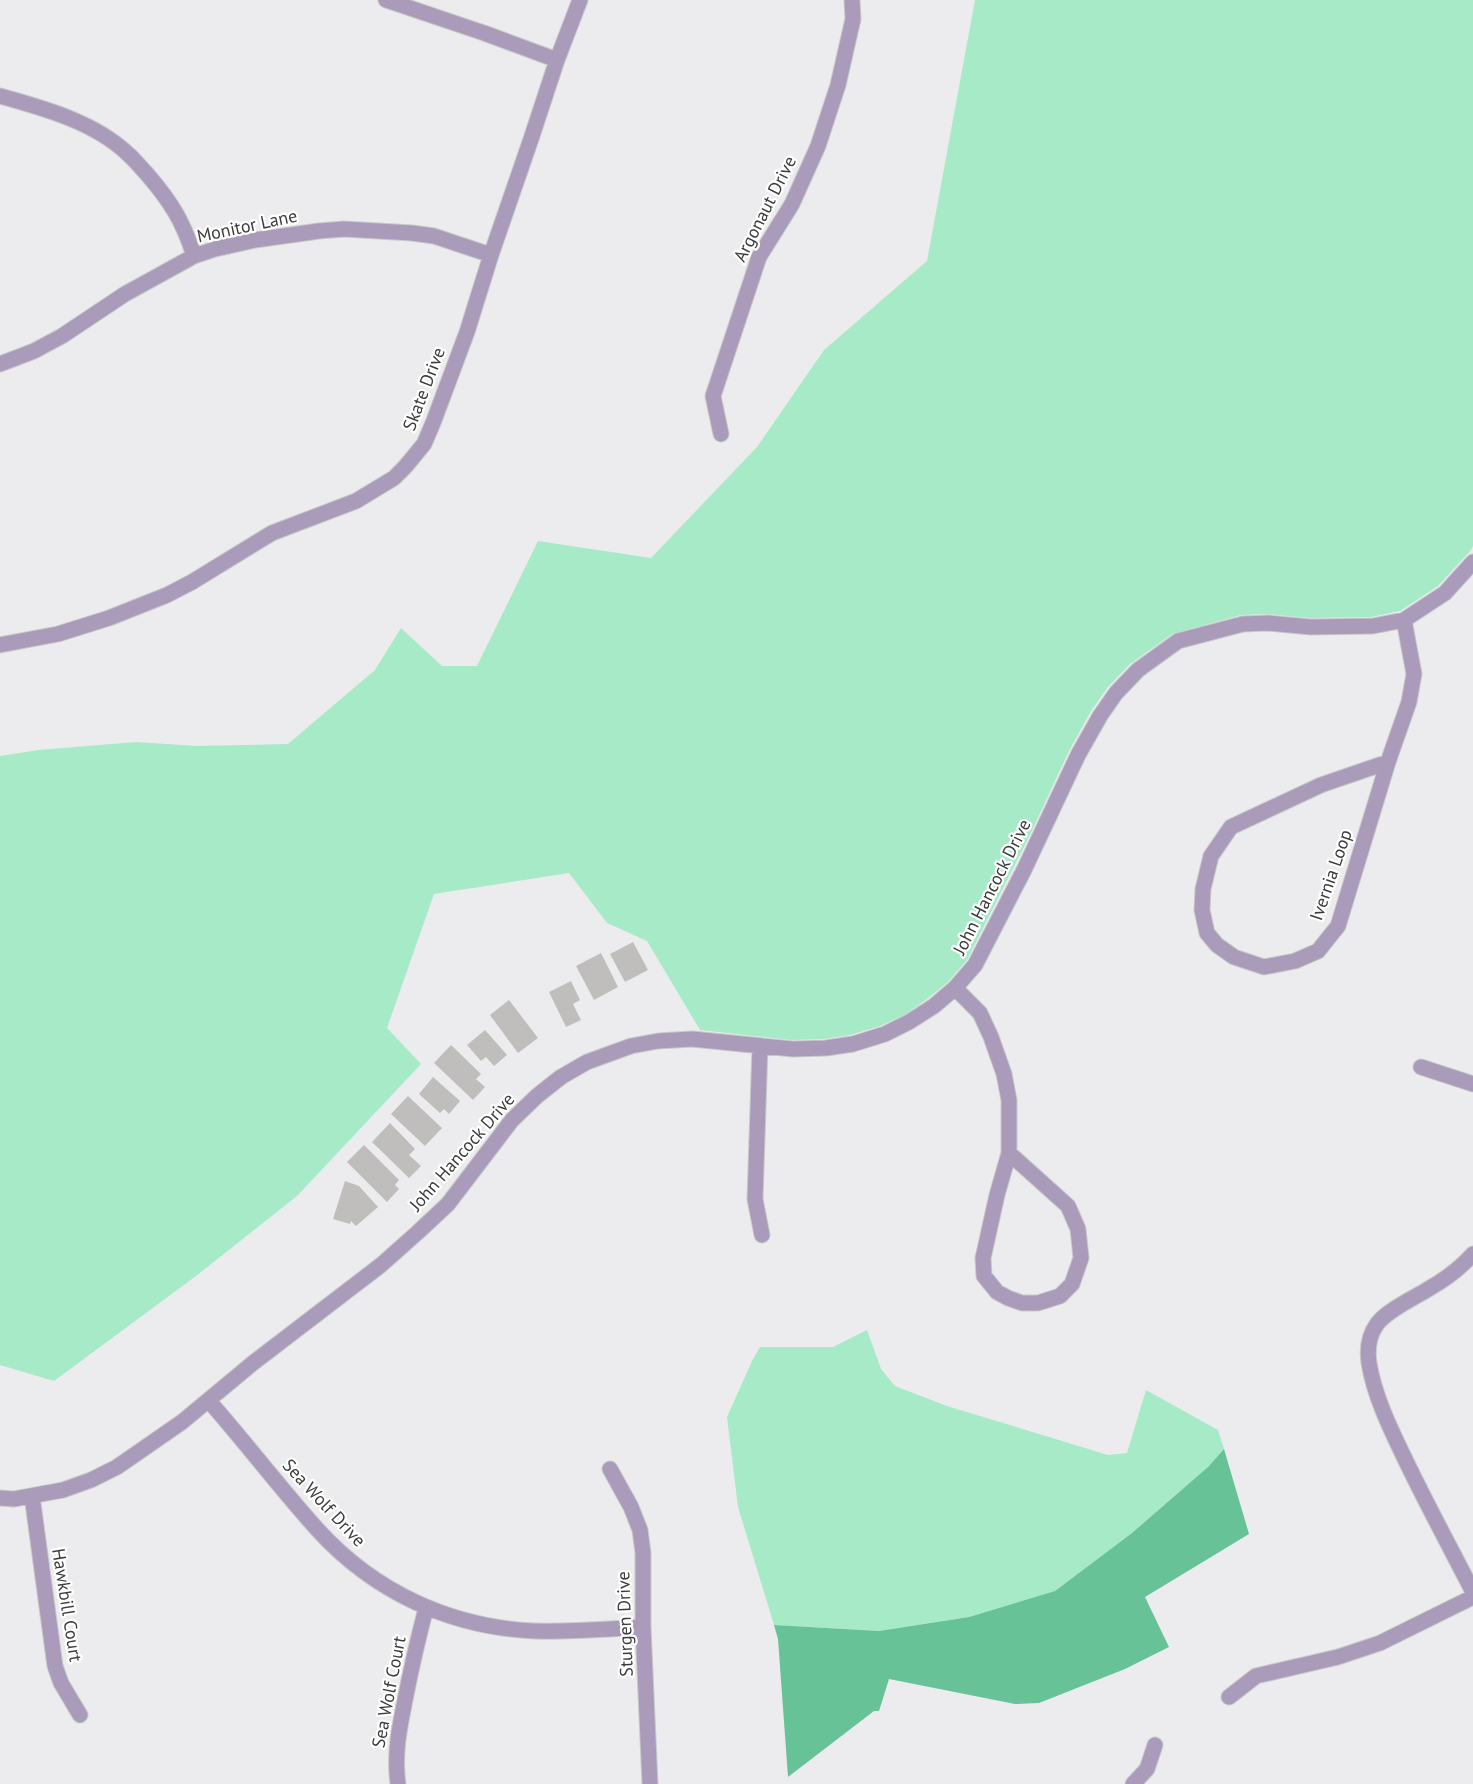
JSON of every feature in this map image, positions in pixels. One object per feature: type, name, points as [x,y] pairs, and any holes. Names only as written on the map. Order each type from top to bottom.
[{"type":"street","points":[[386,0],[556,60]]},
{"type":"street","name":"Skate Drive","points":[[0,645],[58,634],[109,618],[167,595],[272,533],[356,501],[394,478],[424,444],[433,423],[467,332],[556,60],[580,0]]},
{"type":"street","name":"Argonaut Drive","points":[[721,434],[712,396],[759,257],[792,204],[818,146],[838,85],[853,19],[852,0]]},
{"type":"street","points":[[0,96],[70,119],[104,136],[128,153],[175,209],[195,256]]},
{"type":"street","name":"Monitor Lane","points":[[0,364],[34,351],[62,336],[125,294],[195,256],[255,240],[344,229],[434,236],[491,255]]},
{"type":"street","name":"John Hancock Drive","points":[[0,1498],[14,1499],[63,1490],[92,1480],[117,1467],[182,1422],[253,1362],[381,1264],[417,1233],[448,1204],[513,1120],[537,1096],[561,1077],[587,1062],[630,1046],[658,1041],[692,1039],[793,1049],[853,1044],[885,1034],[934,1006],[955,988],[975,965],[1033,851],[1078,755],[1100,716],[1116,693],[1138,669],[1178,641],[1242,624],[1268,623],[1311,627],[1363,626],[1404,620],[1445,593],[1473,562]]},
{"type":"street","name":"Ivernia Loop","points":[[1388,762],[1321,786],[1231,827],[1211,856],[1203,889],[1202,910],[1207,933],[1217,945],[1234,957],[1264,967],[1295,961],[1318,951],[1338,926],[1388,762],[1409,702],[1414,674],[1404,620]]},
{"type":"street","points":[[955,988],[980,1013],[1004,1074],[1009,1100],[1009,1153],[983,1258],[984,1276],[997,1292],[1008,1298],[1022,1303],[1038,1303],[1060,1296],[1072,1284],[1081,1258],[1078,1229],[1068,1206],[1009,1153]]},
{"type":"street","points":[[760,1046],[755,1198],[762,1235]]},
{"type":"street","points":[[1421,1066],[1473,1084]]},
{"type":"street","points":[[1473,1254],[1462,1266],[1440,1282],[1378,1322],[1370,1337],[1368,1348],[1369,1364],[1377,1393],[1390,1427],[1420,1492],[1473,1592]]},
{"type":"street","name":"Sea Wolf Drive","points":[[209,1401],[334,1546],[367,1574],[397,1593],[426,1608],[495,1627],[534,1631],[643,1627]]},
{"type":"street","name":"Sturgen Drive","points":[[610,1469],[631,1507],[640,1530],[643,1553],[643,1627],[650,1784]]},
{"type":"street","name":"Hawkbill Court","points":[[32,1496],[55,1666],[61,1683],[80,1715]]},
{"type":"street","points":[[1229,1697],[1256,1676],[1338,1657],[1380,1643],[1473,1598]]},
{"type":"street","name":"Sea Wolf Court","points":[[398,1784],[395,1763],[398,1737],[426,1608]]},
{"type":"street","points":[[1133,1784],[1146,1769],[1155,1746]]},
{"type":"green space","points":[[975,0],[1473,0],[1473,546],[1471,550],[1438,586],[1400,611],[1371,617],[1310,618],[1268,614],[1241,615],[1172,634],[1130,664],[1108,687],[1091,711],[1069,751],[967,960],[948,982],[927,999],[904,1015],[880,1026],[850,1035],[792,1040],[700,1030],[647,941],[607,923],[569,873],[434,894],[387,1028],[421,1064],[297,1196],[196,1276],[54,1381],[0,1365],[0,756],[38,750],[136,742],[197,746],[288,744],[375,670],[401,628],[442,666],[477,666],[538,541],[651,558],[757,447],[824,350],[927,261]]},
{"type":"green space","points":[[867,1330],[881,1369],[895,1386],[947,1406],[1108,1455],[1127,1453],[1146,1390],[1218,1430],[1224,1449],[1208,1467],[1132,1533],[1055,1591],[969,1617],[879,1631],[774,1625],[738,1507],[727,1417],[760,1347],[833,1347]]},
{"type":"green space","points":[[1224,1449],[1249,1534],[1145,1597],[1169,1647],[1125,1669],[1039,1703],[1015,1704],[889,1679],[879,1711],[874,1711],[788,1777],[778,1639],[774,1625],[879,1631],[969,1617],[1055,1591],[1132,1533],[1208,1467]]},
{"type":"building","points":[[633,942],[648,970],[625,982],[610,954]]},
{"type":"building","points":[[601,953],[618,987],[594,1000],[576,966]]},
{"type":"building","points":[[571,981],[580,1000],[573,1004],[581,1020],[566,1027],[549,992]]},
{"type":"building","points":[[509,1000],[538,1038],[518,1053],[490,1015]]},
{"type":"building","points":[[485,1030],[507,1055],[494,1066],[486,1057],[481,1061],[467,1045]]},
{"type":"building","points":[[451,1045],[481,1074],[476,1079],[485,1087],[473,1100],[434,1063]]},
{"type":"building","points":[[433,1077],[460,1101],[449,1114],[444,1109],[440,1113],[419,1094]]},
{"type":"building","points":[[408,1096],[442,1128],[425,1146],[391,1114]]},
{"type":"building","points":[[390,1123],[415,1149],[409,1155],[421,1166],[409,1178],[372,1142]]},
{"type":"building","points":[[364,1145],[399,1180],[395,1185],[399,1189],[387,1202],[347,1162]]},
{"type":"building","points":[[345,1181],[359,1186],[378,1207],[356,1226],[351,1221],[350,1224],[333,1219]]}]
